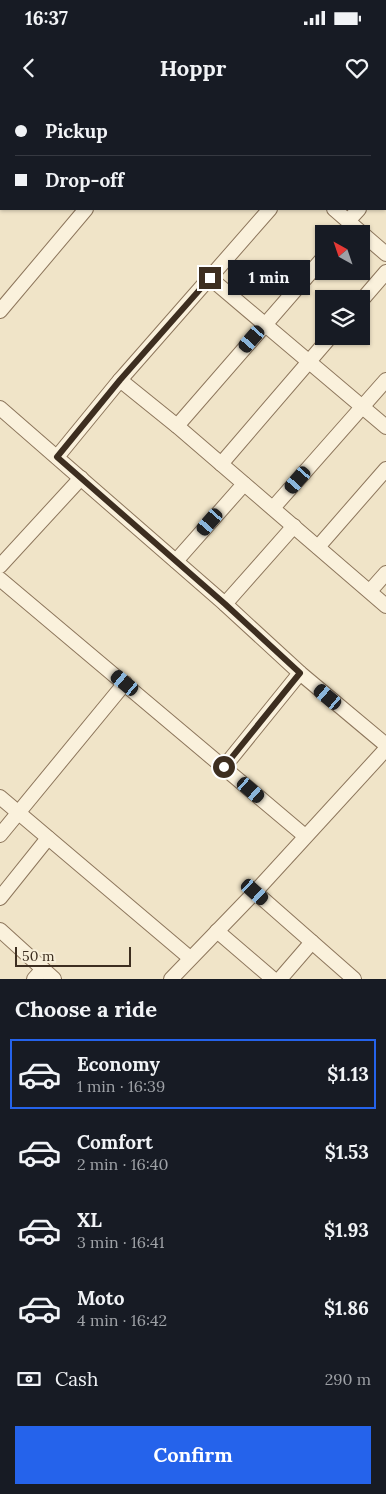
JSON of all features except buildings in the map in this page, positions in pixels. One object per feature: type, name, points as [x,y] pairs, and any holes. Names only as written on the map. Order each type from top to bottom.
[{"type":"street","points":[[0,311],[85,210]]},
{"type":"street","points":[[57,457],[120,380],[269,210]]},
{"type":"street","points":[[335,210],[346,225]]},
{"type":"street","points":[[349,225],[358,210]]},
{"type":"street","points":[[370,243],[386,254]]},
{"type":"street","points":[[178,426],[315,267]]},
{"type":"street","points":[[370,291],[386,272]]},
{"type":"street","points":[[210,278],[386,427]]},
{"type":"street","points":[[221,464],[323,345]]},
{"type":"street","points":[[120,380],[178,426],[386,606]]},
{"type":"street","points":[[273,508],[386,380]]},
{"type":"street","points":[[0,408],[386,747],[255,892],[170,979]]},
{"type":"street","points":[[318,547],[386,469]]},
{"type":"street","points":[[0,566],[81,478]]},
{"type":"street","points":[[176,561],[244,484]]},
{"type":"street","points":[[225,604],[294,526]]},
{"type":"street","points":[[370,591],[386,573]]},
{"type":"street","points":[[0,579],[305,836]]},
{"type":"street","points":[[224,767],[300,673]]},
{"type":"street","points":[[0,835],[125,683]]},
{"type":"street","points":[[0,797],[190,958]]},
{"type":"street","points":[[0,898],[48,838]]},
{"type":"street","points":[[255,892],[354,979]]},
{"type":"street","points":[[0,930],[38,974],[54,979]]},
{"type":"street","points":[[217,931],[273,979]]},
{"type":"street","points":[[280,979],[312,942]]},
{"type":"route","points":[[210,278],[120,380],[57,457],[225,604],[300,673],[224,767]]}]
